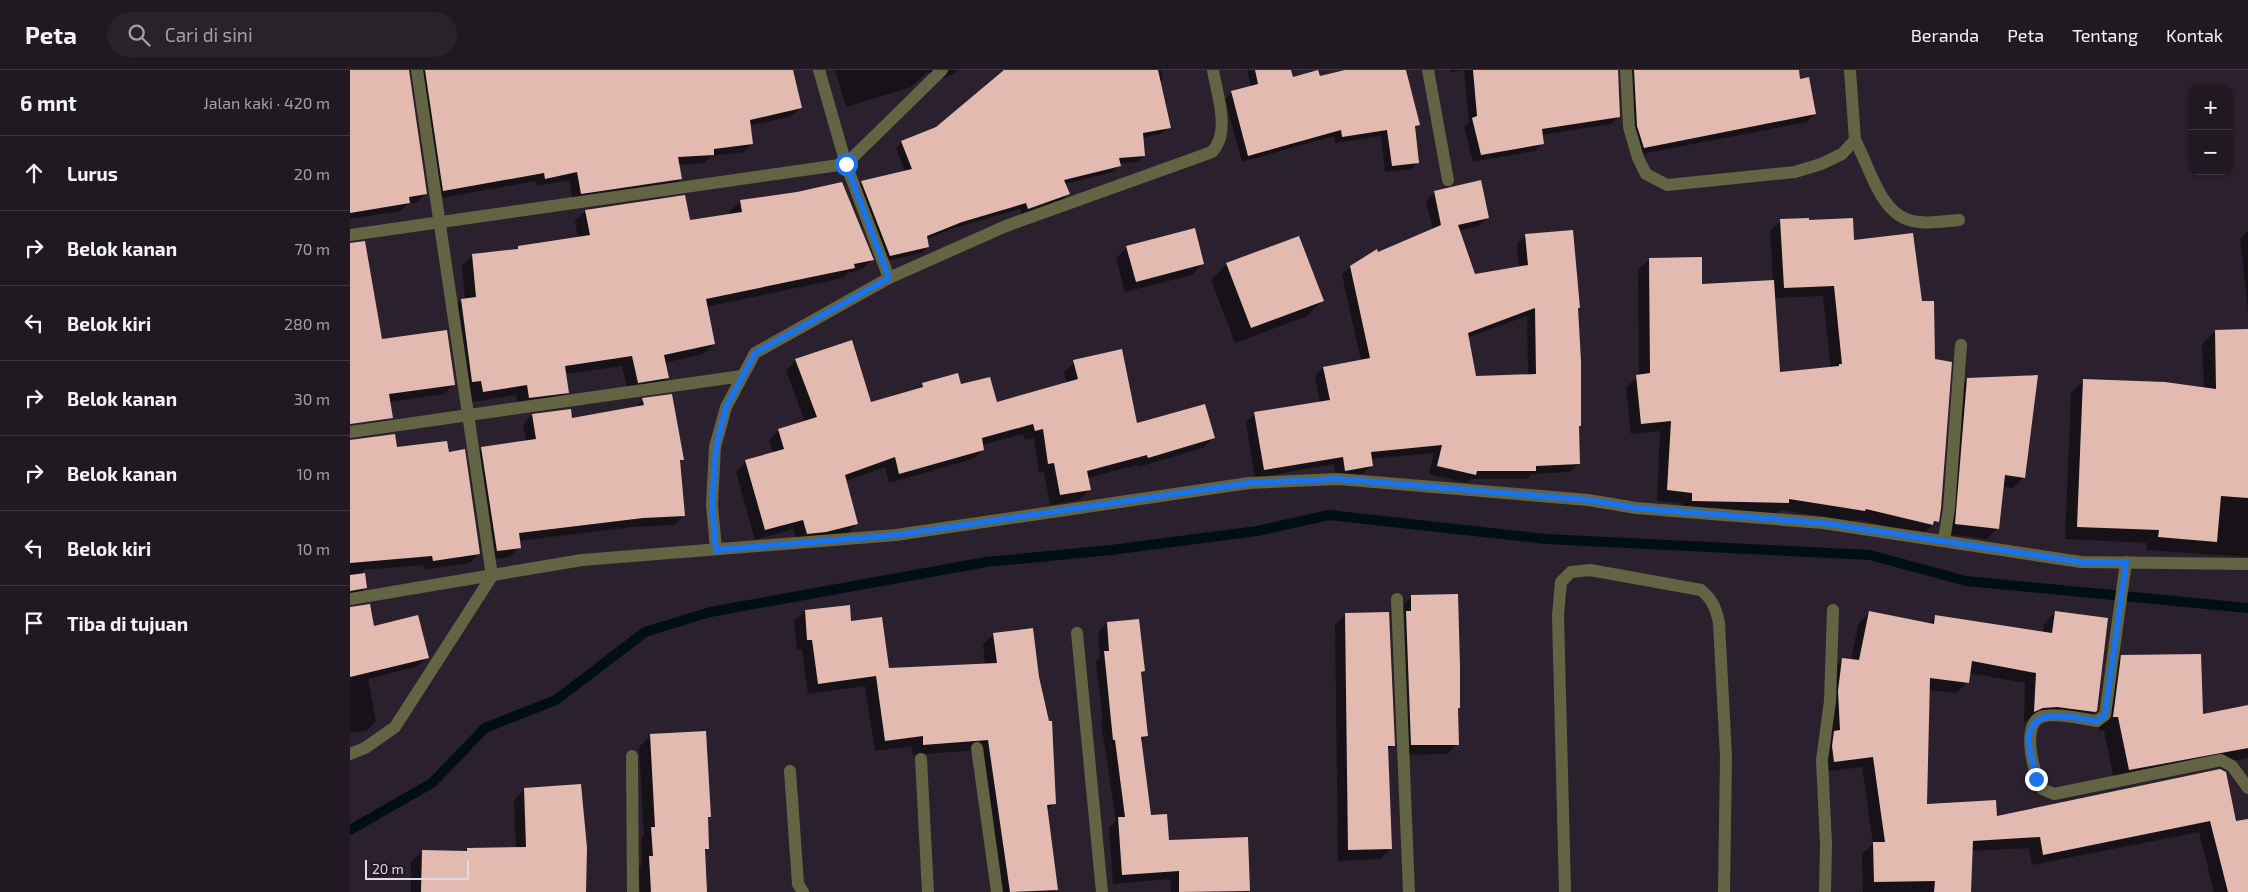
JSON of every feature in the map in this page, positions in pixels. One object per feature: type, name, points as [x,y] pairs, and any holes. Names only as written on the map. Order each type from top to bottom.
[{"type":"street","points":[[350,754],[365,748],[395,727],[492,576],[416,70]]},
{"type":"street","points":[[819,70],[846,164],[889,278]]},
{"type":"street","points":[[350,235],[846,164],[942,70]]},
{"type":"street","points":[[716,550],[712,505],[716,447],[726,407],[755,353],[889,278],[1006,226],[1212,152],[1219,144],[1222,129],[1213,70]]},
{"type":"street","points":[[1428,70],[1448,180]]},
{"type":"street","points":[[1626,70],[1629,127],[1638,158],[1646,174],[1667,185],[1795,172],[1821,164],[1842,154],[1855,140]]},
{"type":"street","points":[[1850,70],[1855,140],[1882,196],[1897,215],[1911,221],[1960,220]]},
{"type":"street","points":[[1944,540],[1949,509],[1961,345]]},
{"type":"street","points":[[350,432],[742,376]]},
{"type":"street","points":[[350,599],[582,560],[896,535],[1249,483],[1338,479],[1588,500],[1636,508],[1823,523],[2081,562],[2248,564]]},
{"type":"street","points":[[2126,562],[2105,715],[2102,719],[2042,716],[2035,721],[2029,736],[2036,779],[2042,789],[2054,794],[2221,760],[2232,766],[2248,788]]},
{"type":"street","points":[[1565,892],[1558,615],[1561,582],[1571,572],[1590,570],[1701,590],[1711,598],[1716,609],[1719,623],[1726,757],[1724,892]]},
{"type":"street","points":[[1397,599],[1409,892]]},
{"type":"street","points":[[1825,892],[1826,844],[1822,760],[1830,701],[1832,610]]},
{"type":"street","points":[[1077,633],[1102,892]]},
{"type":"street","points":[[977,748],[997,892]]},
{"type":"street","points":[[632,756],[633,892]]},
{"type":"street","points":[[921,758],[928,892]]},
{"type":"street","points":[[790,771],[798,884],[803,892]]},
{"type":"building","points":[[350,70],[409,70],[427,194],[409,197],[410,203],[350,213]]},
{"type":"building","points":[[425,70],[793,70],[802,108],[750,120],[753,144],[714,149],[714,155],[678,157],[682,179],[581,194],[577,172],[545,179],[544,173],[443,191]]},
{"type":"building","points":[[1004,70],[1158,70],[1171,128],[1143,133],[1145,156],[1119,158],[1121,166],[1064,180],[1070,194],[1028,209],[1026,203],[962,222],[927,236],[929,247],[890,256],[861,181],[912,169],[901,141],[936,127]]},
{"type":"building","points":[[1255,70],[1291,70],[1293,77],[1318,70],[1320,76],[1345,70],[1406,70],[1420,125],[1415,126],[1419,163],[1392,166],[1387,130],[1342,137],[1341,130],[1248,156],[1231,91],[1258,84]]},
{"type":"building","points":[[1473,70],[1618,70],[1620,117],[1542,129],[1544,144],[1481,155],[1472,118],[1477,116]]},
{"type":"building","points":[[1634,70],[1799,70],[1800,79],[1809,77],[1816,114],[1644,148],[1637,126]]},
{"type":"building","points":[[1481,180],[1489,218],[1458,225],[1475,274],[1528,265],[1525,234],[1573,230],[1580,308],[1578,308],[1581,361],[1580,464],[1536,466],[1536,471],[1477,471],[1476,475],[1437,466],[1442,445],[1371,452],[1373,466],[1345,471],[1343,457],[1264,470],[1254,412],[1330,400],[1323,367],[1370,358],[1350,266],[1377,249],[1378,252],[1441,225],[1434,191]],"holes":[[[1535,308],[1536,374],[1476,376],[1468,333]]]},
{"type":"building","points":[[842,182],[874,260],[854,264],[855,268],[706,299],[715,344],[664,355],[669,378],[638,383],[632,356],[565,366],[569,393],[529,398],[527,385],[483,392],[481,381],[472,382],[461,299],[476,297],[472,254],[518,249],[518,246],[590,235],[585,210],[685,195],[690,220],[742,212],[740,200],[797,192]]},
{"type":"building","points":[[1809,218],[1809,220],[1853,218],[1854,240],[1913,233],[1922,301],[1934,301],[1935,359],[1952,362],[1941,508],[1939,522],[1934,521],[1933,525],[1866,509],[1865,511],[1789,499],[1789,503],[1692,501],[1692,493],[1667,490],[1671,421],[1641,424],[1636,375],[1650,373],[1649,258],[1702,257],[1702,284],[1774,280],[1780,372],[1839,366],[1839,364],[1842,364],[1834,286],[1784,288],[1780,219]]},
{"type":"building","points":[[1195,228],[1204,264],[1136,282],[1126,246]]},
{"type":"building","points":[[1299,236],[1324,301],[1251,328],[1226,263]]},
{"type":"building","points":[[365,241],[382,339],[447,330],[455,385],[389,394],[393,418],[350,424],[350,243]]},
{"type":"building","points":[[2248,329],[2248,498],[2221,496],[2217,542],[2158,537],[2159,530],[2077,527],[2083,379],[2165,382],[2216,389],[2215,330]]},
{"type":"building","points":[[852,340],[871,402],[923,387],[922,383],[958,373],[961,384],[990,377],[997,402],[1078,379],[1073,360],[1122,349],[1137,423],[1205,404],[1215,438],[1148,458],[1147,455],[1087,471],[1091,490],[1060,495],[1054,463],[1048,464],[1043,429],[1035,431],[1033,424],[982,438],[984,450],[899,474],[895,457],[845,475],[858,524],[826,532],[807,534],[803,520],[765,530],[745,460],[784,449],[778,429],[817,417],[795,359]]},
{"type":"building","points":[[2038,375],[2025,478],[2005,475],[1999,529],[1955,524],[1967,378]]},
{"type":"building","points":[[672,394],[684,460],[680,460],[685,516],[643,518],[519,533],[521,548],[497,551],[481,447],[536,439],[532,414],[571,409],[572,418],[644,405],[642,398]]},
{"type":"building","points":[[395,434],[397,447],[447,441],[449,452],[465,449],[480,554],[433,561],[432,556],[350,563],[350,440]]},
{"type":"building","points":[[365,573],[367,588],[350,591],[350,575]]},
{"type":"building","points":[[1458,594],[1460,667],[1459,745],[1411,745],[1406,611],[1411,611],[1411,595]]},
{"type":"building","points":[[370,604],[374,626],[418,615],[429,658],[350,677],[350,607]]},
{"type":"building","points":[[850,605],[851,621],[882,617],[889,668],[997,663],[993,633],[1033,628],[1039,677],[1049,721],[1052,721],[1056,804],[1047,805],[1058,890],[1010,892],[988,740],[923,745],[923,736],[885,741],[876,676],[818,684],[812,640],[807,640],[805,610]]},
{"type":"building","points":[[1869,611],[1934,624],[1935,615],[2052,633],[2055,611],[2108,618],[2097,711],[2095,712],[2057,707],[2043,708],[2034,712],[2036,673],[1972,661],[1969,683],[1930,678],[1927,804],[1996,800],[1997,816],[2220,769],[2226,772],[2236,821],[2248,819],[2248,892],[2228,892],[2210,821],[2043,855],[2040,837],[1973,841],[1971,892],[1934,892],[1935,881],[1874,882],[1873,842],[1885,842],[1873,757],[1834,762],[1832,746],[1834,731],[1840,730],[1838,691],[1842,658],[1859,660]]},
{"type":"building","points":[[1389,612],[1395,746],[1388,746],[1392,849],[1348,850],[1345,613]]},
{"type":"building","points":[[1139,619],[1145,671],[1141,672],[1148,736],[1141,737],[1151,815],[1167,814],[1169,840],[1248,837],[1250,891],[1179,892],[1179,871],[1122,875],[1118,817],[1125,817],[1115,740],[1113,740],[1104,651],[1109,651],[1107,622]]},
{"type":"building","points":[[2201,654],[2203,714],[2248,705],[2248,748],[2129,770],[2118,717],[2113,717],[2121,655]]},
{"type":"building","points":[[706,731],[711,817],[708,817],[709,849],[705,849],[707,892],[651,892],[649,856],[653,856],[651,827],[655,827],[650,734]]},
{"type":"building","points":[[581,784],[587,848],[586,892],[421,892],[422,850],[467,851],[467,848],[526,847],[524,788]]},
{"type":"waterway","points":[[350,830],[432,783],[485,728],[556,700],[645,632],[710,612],[986,562],[1111,550],[1257,531],[1329,515],[1546,539],[1870,555],[1966,581],[2248,608]]},
{"type":"route","points":[[846,164],[882,264],[889,278],[755,353],[726,407],[716,447],[712,478],[716,550],[896,535],[1249,483],[1338,479],[1588,500],[1636,508],[1823,523],[2081,562],[2126,562],[2105,715],[2097,721],[2062,716],[2042,716],[2035,721],[2029,736],[2036,779]]}]
